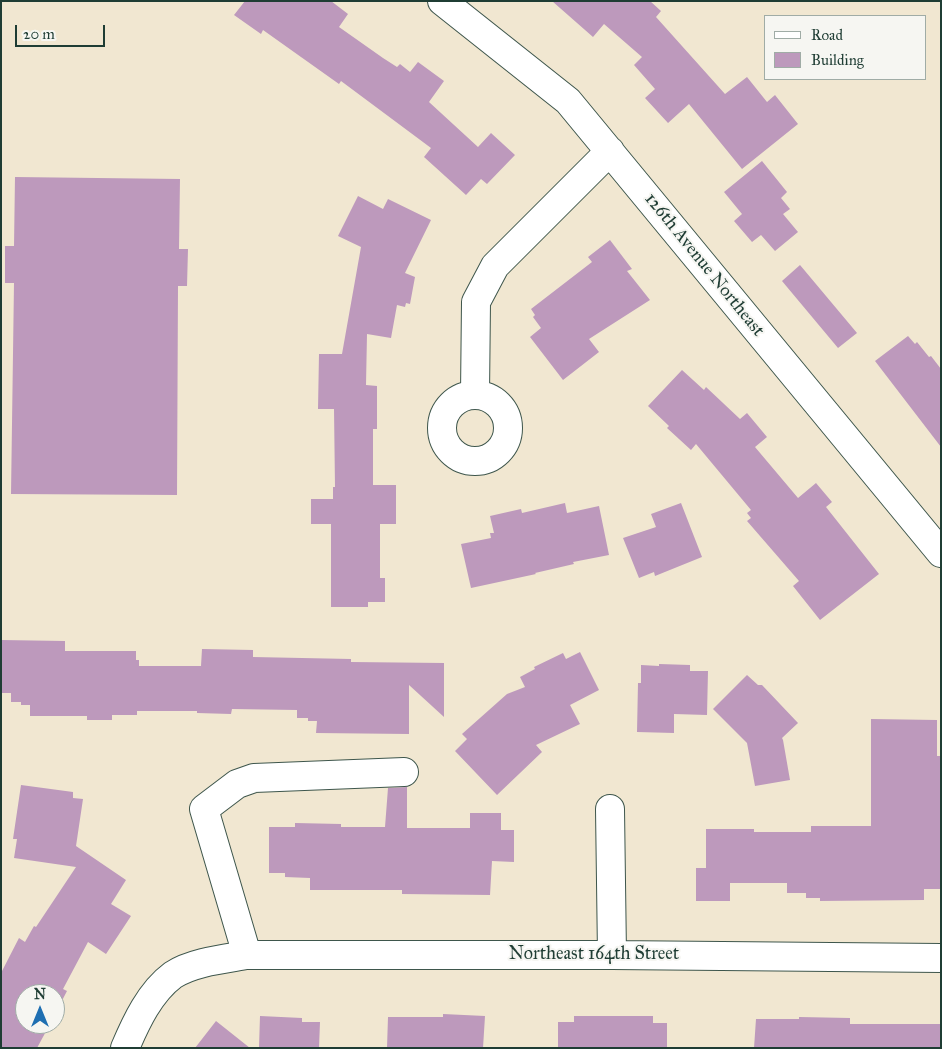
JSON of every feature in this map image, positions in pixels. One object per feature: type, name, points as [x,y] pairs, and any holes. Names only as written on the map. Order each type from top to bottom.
[{"type":"street","name":"126th Avenue Northeast","points":[[442,1],[568,101],[941,553]]},
{"type":"street","points":[[475,394],[476,302],[495,266],[610,151]]},
{"type":"street","points":[[247,955],[204,809],[237,784],[254,778],[404,772]]},
{"type":"street","points":[[610,809],[612,955]]},
{"type":"street","name":"Northeast 164th Street","points":[[125,1048],[139,1018],[158,990],[174,975],[201,963],[247,955],[612,955],[941,958]]},
{"type":"building","points":[[245,1],[331,1],[348,14],[339,27],[397,67],[400,64],[410,72],[418,62],[444,81],[429,102],[478,147],[491,133],[515,155],[487,184],[481,179],[466,195],[424,157],[431,148],[341,81],[339,84],[263,30],[261,34],[234,15]]},
{"type":"building","points":[[552,1],[650,1],[661,11],[656,17],[725,94],[747,77],[767,102],[775,95],[798,124],[742,169],[689,104],[668,123],[645,98],[655,89],[634,65],[642,57],[604,24],[593,37]]},
{"type":"building","points":[[762,161],[787,192],[781,198],[790,209],[783,214],[798,232],[775,251],[761,235],[752,242],[734,221],[742,214],[724,192]]},
{"type":"building","points":[[15,177],[180,179],[179,249],[188,249],[187,286],[178,286],[177,495],[11,494],[14,283],[5,283],[5,246],[14,246]]},
{"type":"building","points":[[358,196],[383,209],[388,199],[431,220],[405,273],[415,277],[410,304],[406,303],[405,307],[397,305],[391,338],[367,334],[366,385],[377,386],[377,429],[373,429],[373,485],[396,485],[396,524],[380,524],[380,578],[385,578],[385,602],[368,602],[368,607],[331,607],[331,524],[311,524],[311,499],[333,499],[333,487],[335,487],[334,409],[318,409],[319,354],[342,354],[361,247],[338,236]]},
{"type":"building","points":[[610,240],[632,269],[627,271],[650,300],[589,339],[599,352],[563,380],[530,337],[541,328],[533,317],[535,315],[531,309],[592,262],[588,257]]},
{"type":"building","points":[[800,265],[857,333],[838,348],[782,281]]},
{"type":"building","points":[[908,336],[915,344],[917,342],[929,357],[931,356],[941,369],[941,447],[875,361]]},
{"type":"building","points":[[682,370],[704,390],[706,387],[740,419],[747,413],[767,437],[755,447],[798,498],[816,483],[832,502],[826,507],[879,574],[820,620],[793,586],[799,581],[747,521],[751,518],[747,513],[751,510],[696,444],[691,450],[667,428],[669,426],[648,406]]},
{"type":"building","points":[[565,503],[567,513],[599,506],[609,555],[573,562],[574,564],[536,574],[471,588],[461,544],[491,538],[490,533],[494,533],[490,516],[521,509],[522,513]]},
{"type":"building","points":[[681,503],[702,557],[655,576],[654,572],[639,578],[623,538],[656,527],[651,514]]},
{"type":"building","points":[[1,640],[65,641],[65,651],[136,651],[136,660],[139,660],[139,666],[201,666],[202,649],[253,650],[253,657],[351,659],[351,662],[444,663],[444,717],[409,685],[409,734],[316,733],[317,721],[308,721],[308,718],[297,718],[297,710],[232,709],[231,714],[197,713],[197,711],[137,711],[137,715],[112,715],[112,720],[87,720],[87,716],[30,716],[30,705],[21,705],[21,702],[11,702],[11,693],[1,693]]},
{"type":"building","points":[[580,652],[599,690],[570,705],[580,724],[536,745],[542,752],[497,795],[455,751],[467,739],[462,734],[507,694],[525,687],[520,677],[535,669],[534,667],[563,653],[566,659]]},
{"type":"building","points":[[659,664],[690,665],[690,671],[708,671],[707,715],[674,714],[674,733],[637,732],[638,683],[641,683],[641,665],[659,666]]},
{"type":"building","points":[[747,675],[758,685],[762,685],[798,723],[782,738],[790,780],[755,786],[747,743],[713,709]]},
{"type":"building","points":[[871,719],[937,720],[937,756],[941,756],[941,889],[924,889],[924,900],[820,901],[820,898],[806,898],[806,893],[787,893],[787,883],[730,883],[730,901],[696,901],[696,868],[706,868],[706,829],[754,829],[754,832],[811,832],[811,826],[871,826]]},
{"type":"building","points":[[21,785],[73,792],[73,798],[83,799],[76,846],[126,880],[111,904],[131,916],[106,954],[88,942],[65,985],[15,984],[15,1034],[45,1034],[37,1048],[1,1048],[1,973],[19,938],[25,942],[34,926],[36,927],[76,867],[14,858],[17,839],[13,839]]},
{"type":"building","points":[[407,787],[407,828],[470,828],[470,813],[501,813],[501,830],[514,830],[514,862],[492,861],[490,895],[402,894],[402,890],[310,890],[310,878],[285,877],[285,873],[269,873],[269,827],[295,827],[295,823],[341,824],[341,827],[385,827],[388,788]]},
{"type":"building","points":[[443,1014],[485,1016],[483,1048],[387,1048],[388,1017],[443,1017]]},
{"type":"building","points":[[260,1016],[302,1018],[302,1022],[320,1022],[319,1048],[259,1048]]},
{"type":"building","points":[[574,1016],[653,1016],[653,1023],[667,1023],[667,1048],[558,1048],[558,1022],[574,1022]]},
{"type":"building","points":[[799,1017],[850,1018],[850,1024],[941,1024],[941,1048],[754,1048],[756,1019],[799,1019]]},
{"type":"building","points":[[216,1021],[250,1048],[195,1048]]}]
